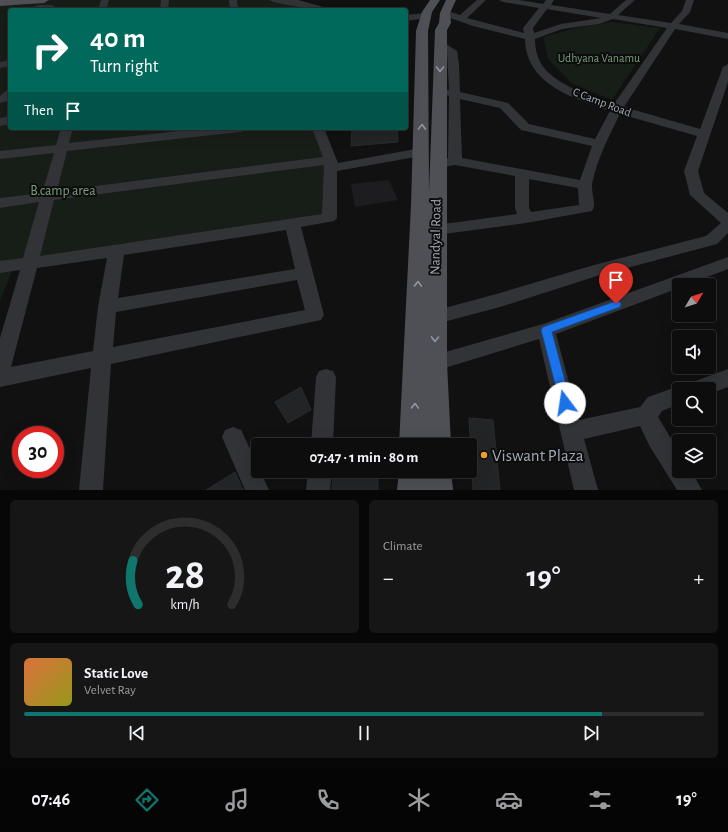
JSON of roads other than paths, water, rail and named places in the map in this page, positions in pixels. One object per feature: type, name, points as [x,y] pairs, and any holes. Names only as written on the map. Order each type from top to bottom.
[{"type":"main road","points":[[434,24],[435,0]]},
{"type":"main road","points":[[434,24],[452,0]]},
{"type":"main road","points":[[0,3],[39,4]]},
{"type":"main road","name":"Nandyal Road","points":[[414,438],[438,159],[447,93],[434,24]]},
{"type":"main road","name":"Nandyal Road","points":[[434,24],[438,159],[435,363],[437,438]]},
{"type":"main road","points":[[412,490],[413,478]]},
{"type":"main road","points":[[437,478],[438,490]]},
{"type":"street","points":[[273,0],[284,0],[316,8]]},
{"type":"street","points":[[408,18],[434,24],[462,18],[482,0]]},
{"type":"street","points":[[502,0],[613,10],[673,26],[728,36]]},
{"type":"street","points":[[408,22],[434,24],[530,37],[554,29],[599,21],[613,10],[624,6],[631,0]]},
{"type":"street","points":[[436,230],[587,208],[585,185],[599,144],[617,109],[673,26],[686,12],[690,0]]},
{"type":"street","points":[[530,37],[528,28],[548,3]]},
{"type":"street","points":[[39,4],[52,8]]},
{"type":"street","points":[[462,18],[476,24],[530,37]]},
{"type":"street","name":"C Camp Road","points":[[530,37],[530,48],[538,68],[550,79],[567,89],[617,109],[703,134]]},
{"type":"street","points":[[436,317],[500,300],[594,271],[711,240],[726,218],[697,195],[691,171],[728,67]]},
{"type":"street","points":[[447,93],[504,105],[525,127],[599,144]]},
{"type":"street","points":[[0,372],[7,321],[29,263],[66,130]]},
{"type":"street","points":[[0,155],[223,130]]},
{"type":"street","points":[[0,267],[116,251],[329,218],[331,164],[319,130]]},
{"type":"street","points":[[0,202],[331,164],[438,159],[585,185]]},
{"type":"street","points":[[522,173],[522,208],[526,218]]},
{"type":"street","points":[[0,378],[315,315],[293,224]]},
{"type":"street","points":[[91,490],[101,358],[116,251]]},
{"type":"street","points":[[435,363],[546,330],[728,263]]},
{"type":"street","points":[[107,307],[304,273]]},
{"type":"street","points":[[546,330],[586,490]]},
{"type":"street","points":[[322,438],[326,377]]},
{"type":"street","points":[[716,382],[728,378]]},
{"type":"street","points":[[572,432],[646,416],[655,404],[672,398]]},
{"type":"street","points":[[646,416],[657,438],[690,490]]},
{"type":"street","points":[[233,437],[258,490]]},
{"type":"place","name":"Viswant Plaza","points":[[484,455]]},
{"type":"park label","name":"Udhyana Vanamu","points":[[599,58]]},
{"type":"park label","name":"B.camp area","points":[[63,191]]}]
